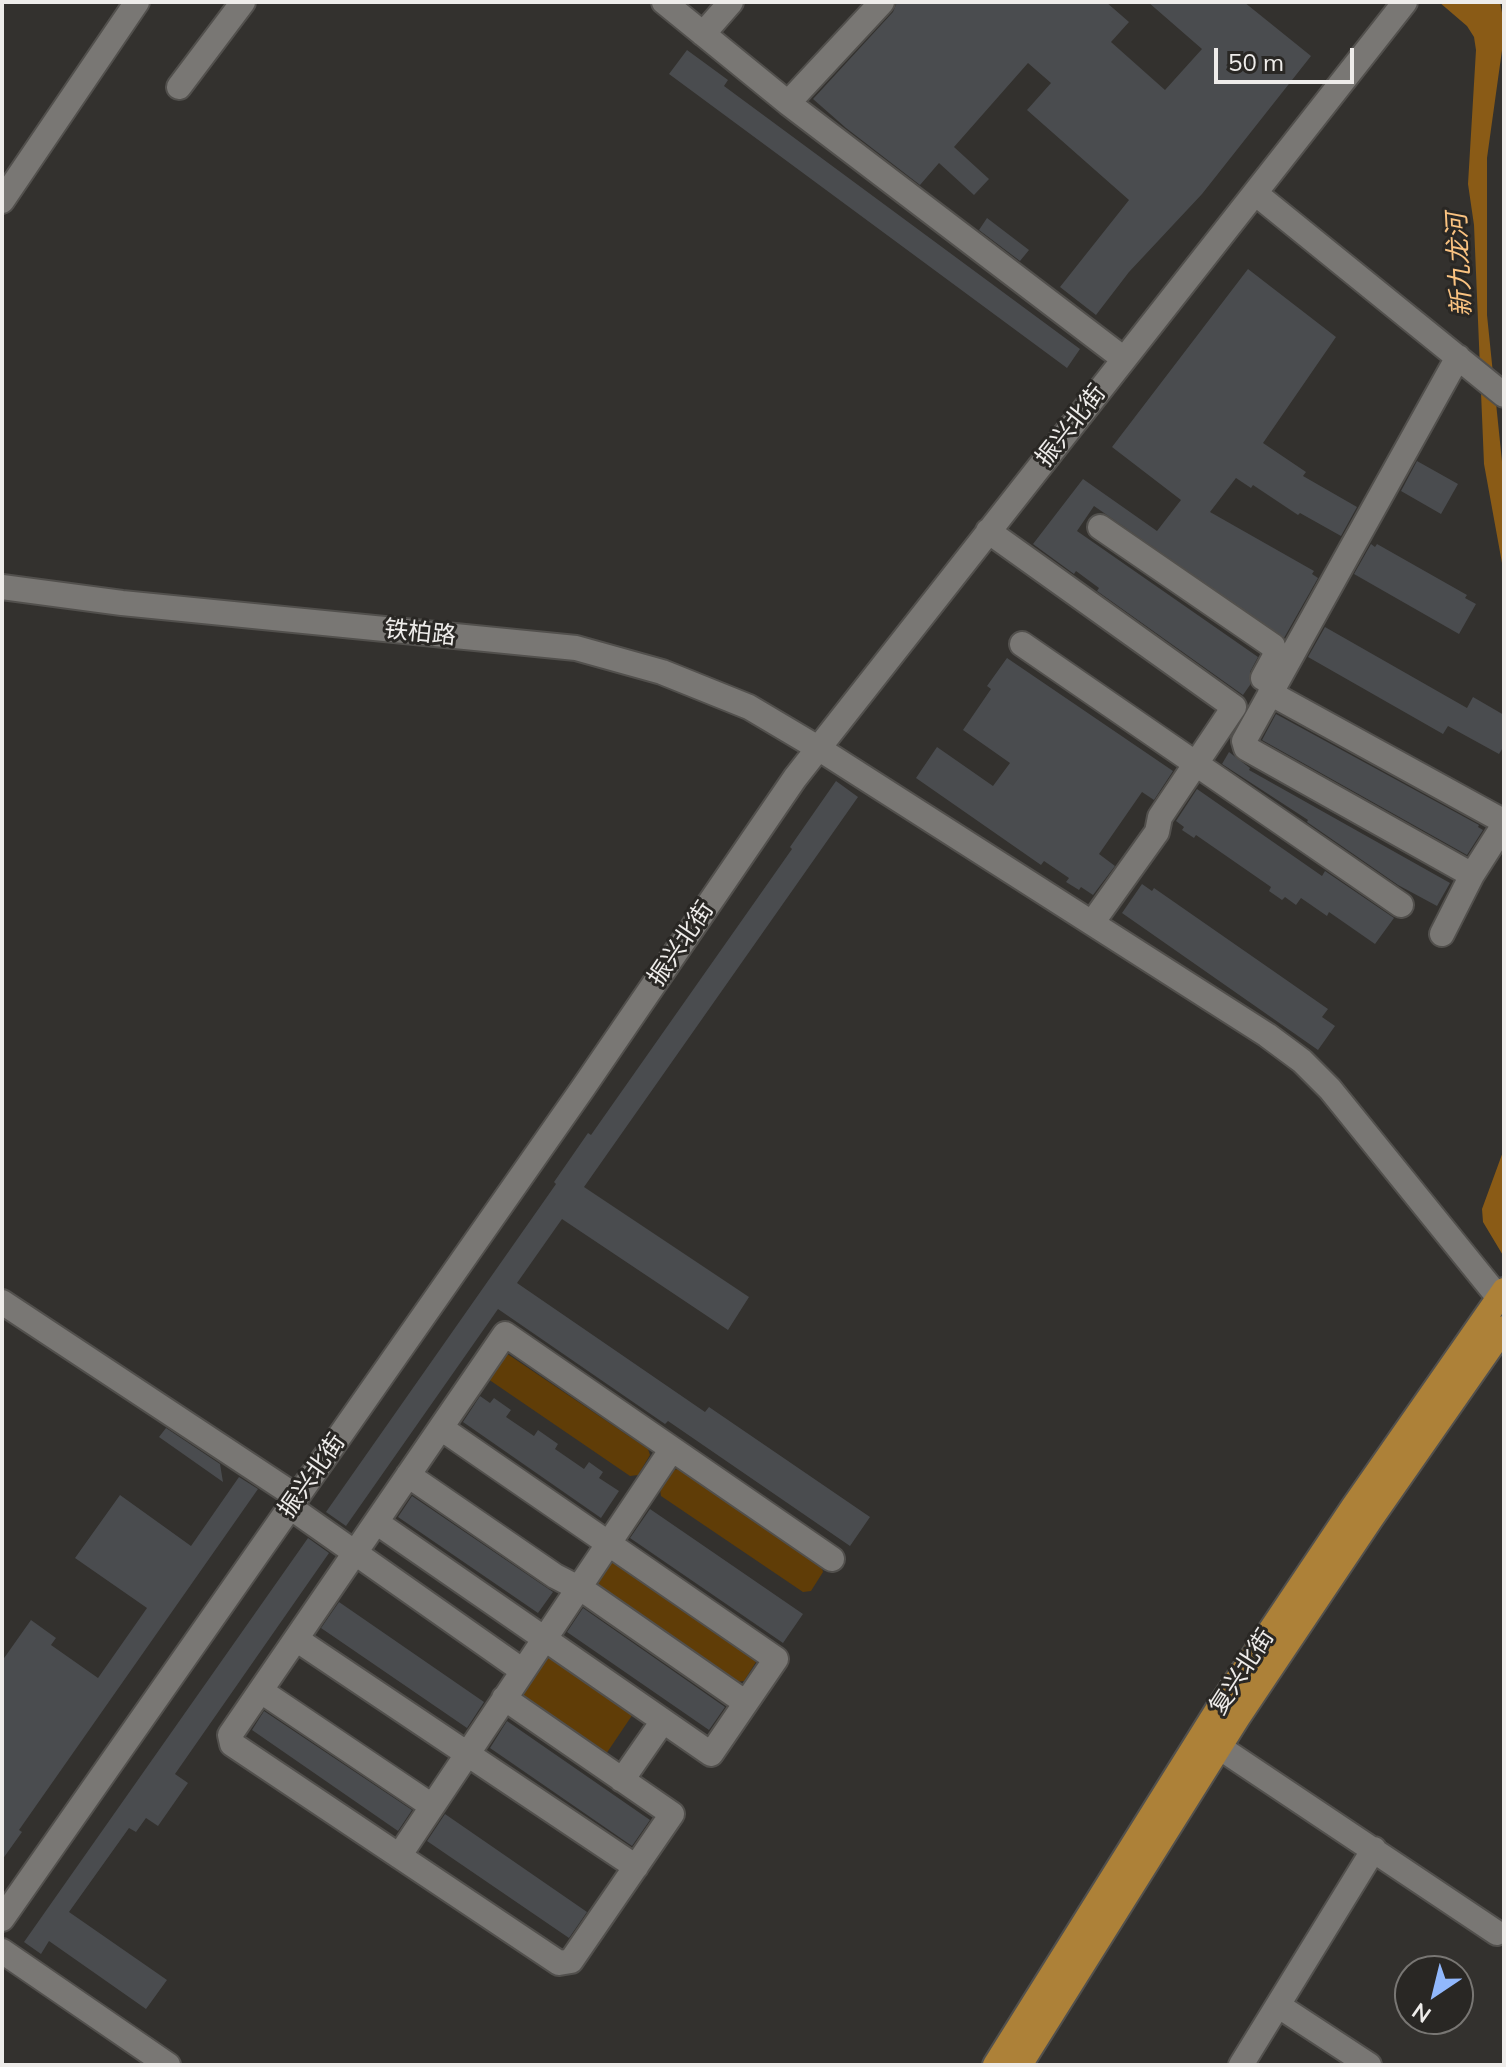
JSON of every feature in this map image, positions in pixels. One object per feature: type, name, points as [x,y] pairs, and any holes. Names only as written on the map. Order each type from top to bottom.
[{"type":"main road","name":"复兴北街","points":[[995,2065],[1219,1707],[1501,1294]]},
{"type":"main road","name":"复兴北街","points":[[1020,2065],[1219,1747],[1371,1519],[1504,1328]]},
{"type":"street","points":[[2,201],[137,2]]},
{"type":"street","points":[[179,87],[243,2]]},
{"type":"street","points":[[664,2],[788,103],[1124,359]]},
{"type":"street","points":[[703,34],[731,2]]},
{"type":"street","points":[[788,103],[882,2]]},
{"type":"street","name":"振兴北街","points":[[2,1919],[818,748],[1405,2]]},
{"type":"street","points":[[1255,193],[1503,394]]},
{"type":"street","points":[[1464,362],[1244,741],[1246,748],[1472,875]]},
{"type":"street","points":[[1092,923],[1157,832],[1160,817],[1234,707],[1251,698],[1275,656],[1273,646],[1100,527]]},
{"type":"street","points":[[988,531],[1234,707]]},
{"type":"street","name":"铁柏路","points":[[2,587],[122,603],[576,648],[662,672],[749,707],[1267,1035],[1302,1061],[1330,1089],[1501,1294]]},
{"type":"street","points":[[1022,644],[1401,905]]},
{"type":"street","points":[[1270,693],[1503,821],[1502,828],[1472,875],[1442,934]]},
{"type":"street","points":[[2,1302],[294,1502],[355,1553],[523,1671]]},
{"type":"street","points":[[504,1698],[672,1814],[571,1961],[559,1963],[232,1744],[230,1735],[505,1334],[832,1559]]},
{"type":"street","points":[[376,1522],[711,1754],[776,1659],[441,1428]]},
{"type":"street","points":[[399,1856],[672,1449]]},
{"type":"street","points":[[408,1475],[746,1703]]},
{"type":"street","points":[[296,1639],[636,1867]]},
{"type":"street","points":[[261,1691],[432,1806]]},
{"type":"street","points":[[622,1780],[663,1721]]},
{"type":"street","points":[[1219,1747],[1497,1933]]},
{"type":"street","points":[[1252,2061],[1279,2006],[1374,1849]]},
{"type":"street","points":[[2,1951],[168,2065]]},
{"type":"street","points":[[1279,2006],[1369,2065]]},
{"type":"shaded area","points":[[1439,2],[1500,2],[1503,18],[1503,43],[1487,158],[1487,315],[1504,481],[1504,574],[1484,464],[1474,225],[1468,184],[1476,50],[1474,37],[1467,26]]},
{"type":"shaded area","points":[[1504,1149],[1504,1257],[1483,1222],[1482,1209]]},
{"type":"shaded area","points":[[506,1353],[648,1449],[650,1455],[638,1475],[630,1476],[488,1379],[487,1373]]},
{"type":"shaded area","points":[[679,1469],[821,1565],[823,1572],[811,1591],[803,1592],[661,1496],[660,1489],[673,1470]]},
{"type":"shaded area","points":[[612,1559],[754,1655],[756,1662],[744,1681],[736,1682],[594,1586]]},
{"type":"shaded area","points":[[548,1656],[633,1714],[604,1757],[519,1698]]},
{"type":"building","points":[[897,2],[1106,2],[1129,22],[1111,42],[1165,90],[1202,49],[1148,2],[1244,2],[1311,56],[1202,194],[1129,272],[1096,315],[1060,287],[1129,200],[1027,110],[1051,83],[1028,63],[954,147],[989,179],[974,195],[939,163],[920,185],[813,99],[893,12]]},
{"type":"building","points":[[687,50],[728,80],[724,86],[1080,349],[1067,368],[669,74]]},
{"type":"building","points":[[987,218],[1029,250],[1020,261],[979,230]]},
{"type":"building","points":[[1248,269],[1336,337],[1263,443],[1306,472],[1303,476],[1357,507],[1341,536],[1300,513],[1298,515],[1253,485],[1251,488],[1236,478],[1210,512],[1314,571],[1312,574],[1318,578],[1284,638],[1094,506],[1077,531],[1258,657],[1250,672],[1250,685],[1243,695],[1097,591],[1099,588],[1076,571],[1074,574],[1033,544],[1083,479],[1157,531],[1181,500],[1112,447]]},
{"type":"building","points":[[1417,461],[1458,484],[1441,514],[1401,491]]},
{"type":"building","points":[[1371,544],[1375,547],[1377,544],[1467,595],[1465,598],[1476,604],[1459,634],[1354,574]]},
{"type":"building","points":[[1325,627],[1467,708],[1473,697],[1504,715],[1504,746],[1499,754],[1448,726],[1443,734],[1308,657]]},
{"type":"building","points":[[1007,658],[1173,771],[1154,800],[1142,792],[1099,854],[1115,866],[1093,895],[1066,882],[1069,878],[1044,861],[1041,865],[916,778],[937,747],[993,786],[1010,763],[963,730],[991,689],[987,686]]},
{"type":"building","points":[[1276,714],[1479,825],[1483,830],[1467,855],[1262,740]]},
{"type":"building","points":[[1229,752],[1249,770],[1450,883],[1437,906],[1398,885],[1308,820],[1222,764]]},
{"type":"building","points":[[836,781],[858,797],[584,1187],[749,1297],[728,1330],[562,1219],[517,1283],[705,1412],[709,1407],[870,1517],[850,1546],[498,1309],[346,1526],[326,1512],[556,1184],[554,1182],[588,1133],[591,1135],[792,849],[790,847]]},
{"type":"building","points":[[1197,789],[1322,876],[1325,871],[1394,918],[1375,944],[1329,912],[1327,916],[1301,898],[1296,905],[1285,897],[1282,900],[1269,891],[1271,887],[1196,835],[1194,838],[1182,830],[1184,827],[1176,821]]},
{"type":"building","points":[[1142,884],[1152,891],[1154,888],[1328,1009],[1322,1017],[1335,1026],[1318,1050],[1122,913]]},
{"type":"building","points":[[480,1396],[490,1403],[494,1398],[511,1410],[506,1417],[534,1436],[538,1430],[558,1444],[555,1449],[584,1469],[589,1462],[603,1472],[599,1478],[619,1491],[601,1518],[463,1422]]},
{"type":"building","points":[[166,1428],[220,1464],[223,1482],[159,1437]]},
{"type":"building","points":[[239,1477],[258,1489],[19,1830],[22,1832],[2,1860],[2,1661],[31,1620],[56,1638],[51,1645],[98,1678],[147,1608],[75,1558],[120,1495],[191,1546]]},
{"type":"building","points":[[412,1496],[553,1592],[538,1613],[398,1517]]},
{"type":"building","points":[[650,1509],[803,1614],[783,1643],[630,1538]]},
{"type":"building","points":[[308,1538],[329,1553],[175,1774],[188,1783],[158,1826],[146,1818],[136,1832],[129,1828],[69,1912],[167,1980],[146,2009],[49,1941],[41,1954],[24,1942]]},
{"type":"building","points":[[339,1602],[484,1702],[467,1728],[321,1628]]},
{"type":"building","points":[[583,1608],[725,1707],[709,1730],[567,1632]]},
{"type":"building","points":[[264,1711],[412,1810],[398,1831],[252,1730]]},
{"type":"building","points":[[507,1721],[650,1820],[632,1846],[490,1748]]},
{"type":"building","points":[[445,1814],[587,1912],[569,1938],[427,1841]]},
{"type":"water label","name":"新九龙河","points":[[1460,265]]}]
